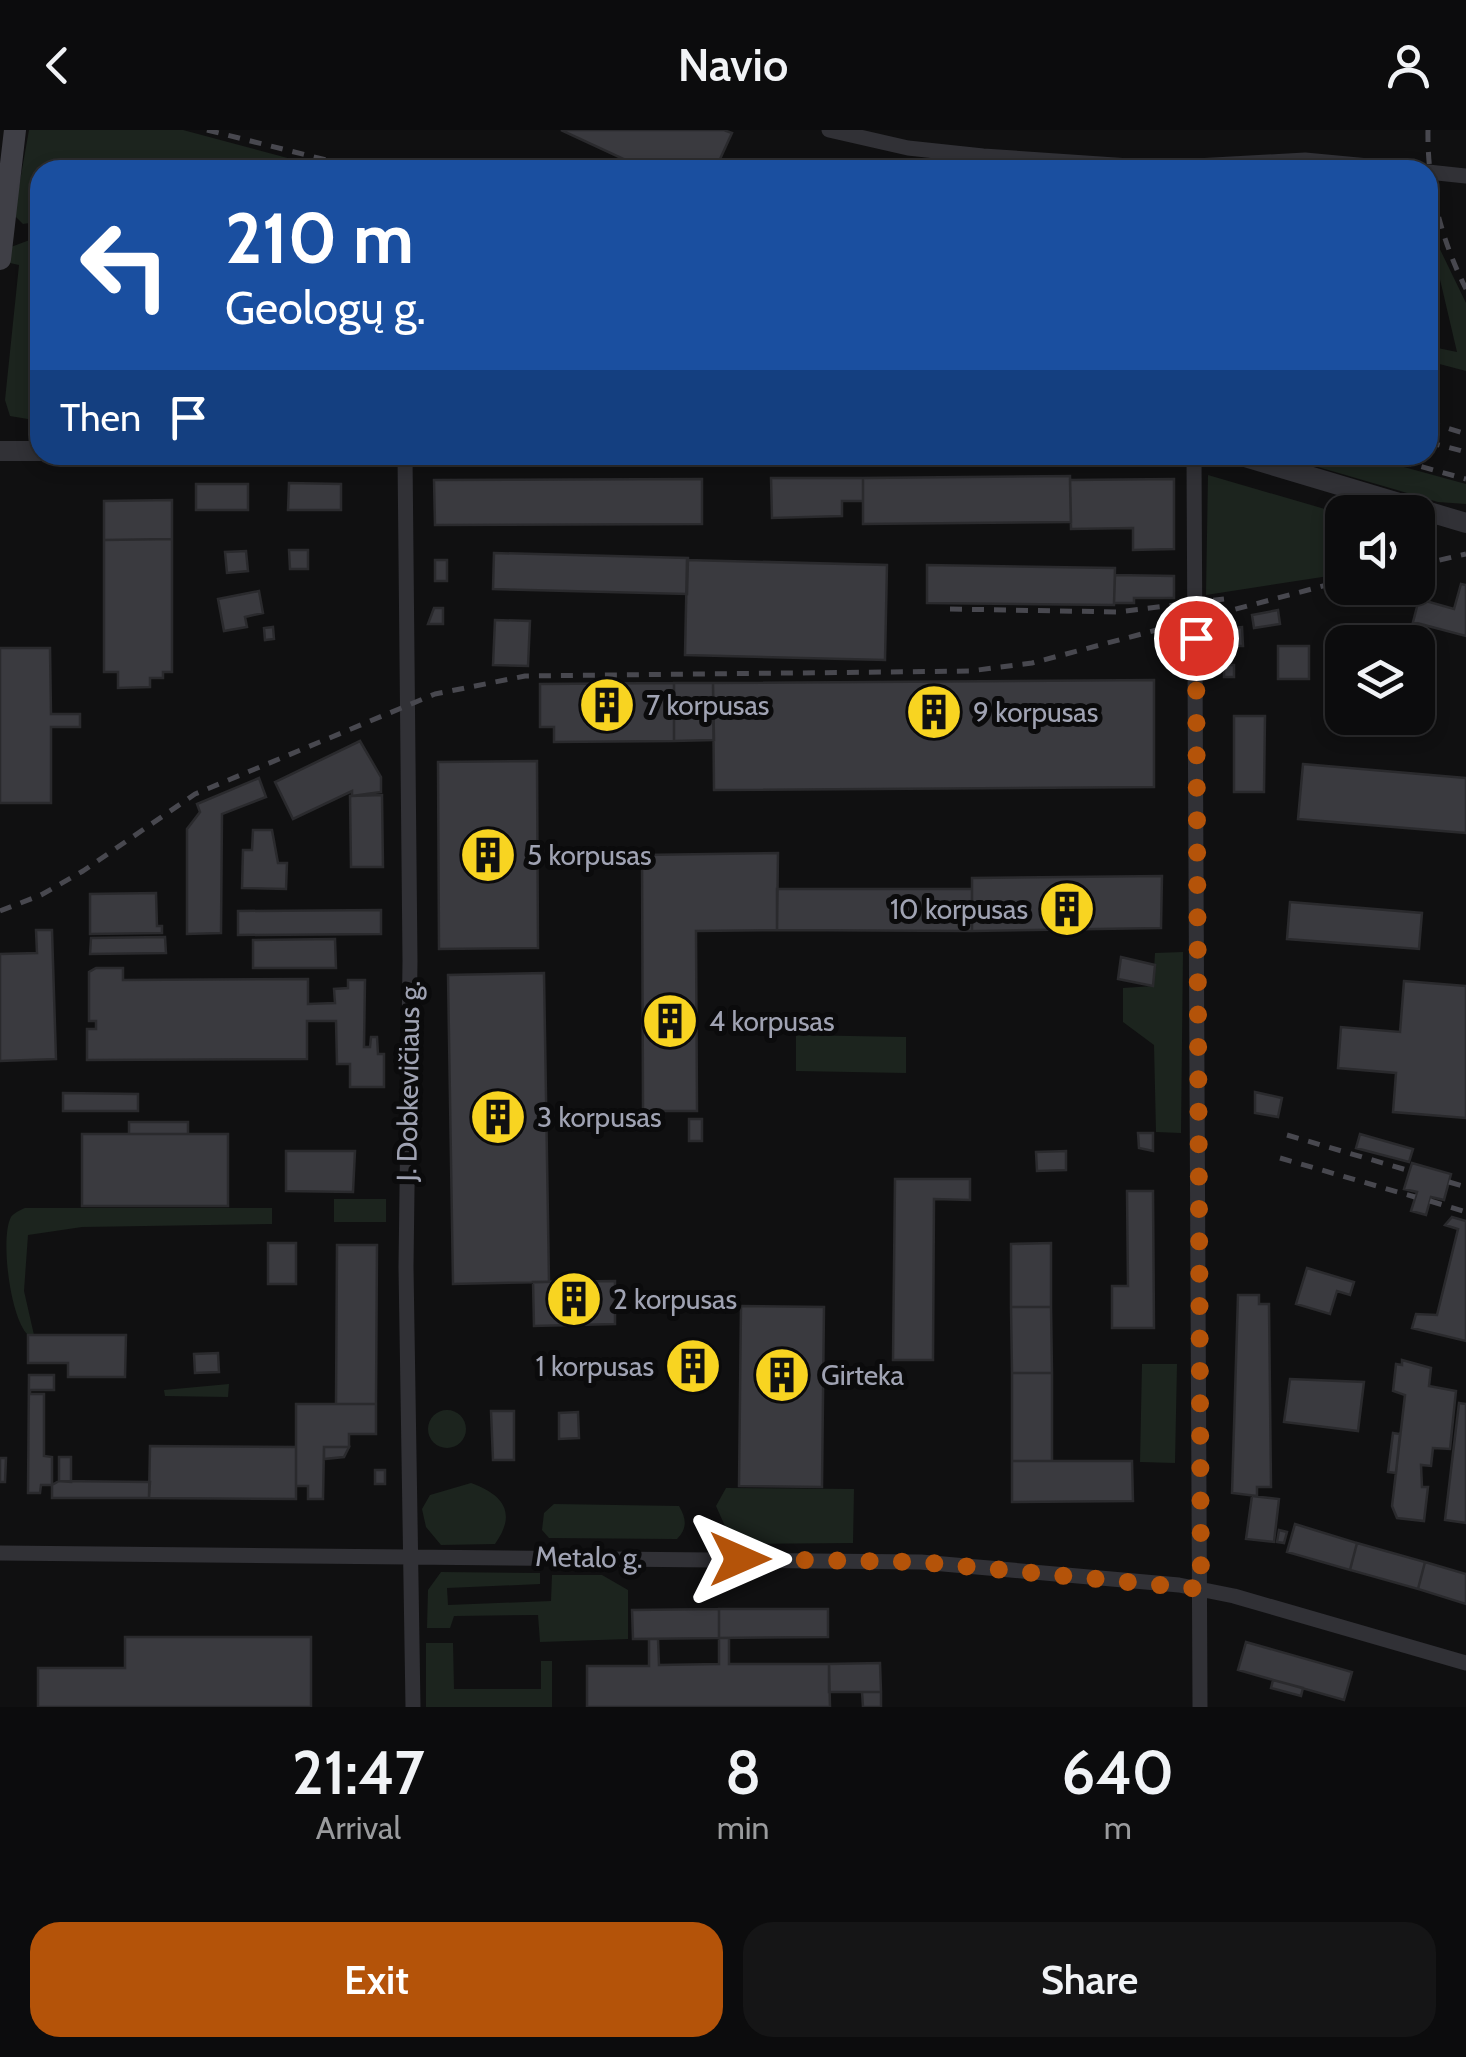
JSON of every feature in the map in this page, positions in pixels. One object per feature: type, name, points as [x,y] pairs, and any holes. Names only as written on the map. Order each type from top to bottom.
[{"type":"main road","points":[[0,260],[14,135]]},
{"type":"street","points":[[830,130],[908,148],[1038,160]]},
{"type":"street","points":[[1438,173],[1466,176]]},
{"type":"street","points":[[0,451],[30,451]]},
{"type":"street","name":"J. Dobkevičiaus g.","points":[[405,465],[410,887],[406,1267],[413,1707]]},
{"type":"street","points":[[1194,465],[1200,1707]]},
{"type":"street","points":[[1272,465],[1466,523]]},
{"type":"street","name":"Metalo g.","points":[[0,1554],[880,1560],[1201,1589],[1466,1664]]},
{"type":"shaded area","points":[[29,130],[183,130],[295,160],[30,160],[30,223],[23,224],[14,215]]},
{"type":"shaded area","points":[[30,240],[30,419],[10,416],[5,400],[19,265],[10,263],[11,247]]},
{"type":"shaded area","points":[[1438,245],[1466,303],[1466,371],[1438,364],[1438,348],[1457,352],[1438,271]]},
{"type":"shaded area","points":[[1311,465],[1397,465],[1466,484],[1466,504],[1438,502],[1435,495],[1414,495]]},
{"type":"shaded area","points":[[1208,475],[1325,509],[1325,577],[1206,595]]},
{"type":"shaded area","points":[[1183,952],[1181,1133],[1156,1132],[1154,1045],[1123,1022],[1123,988],[1153,986],[1155,953]]},
{"type":"shaded area","points":[[796,1035],[906,1037],[906,1073],[796,1071]]},
{"type":"shaded area","points":[[334,1199],[386,1199],[386,1222],[334,1222]]},
{"type":"shaded area","points":[[25,1208],[272,1208],[272,1224],[82,1227],[28,1235],[24,1291],[34,1335],[28,1335],[12,1295],[6,1241],[11,1217]]},
{"type":"shaded area","points":[[1142,1364],[1177,1364],[1175,1463],[1140,1462]]},
{"type":"shaded area","points":[[229,1384],[228,1397],[165,1396],[164,1390]]},
{"type":"shaded area","points":[[447,1410],[461,1415],[466,1429],[461,1443],[447,1448],[433,1443],[428,1429],[433,1415]]},
{"type":"shaded area","points":[[471,1483],[492,1493],[504,1506],[502,1533],[495,1544],[441,1545],[426,1527],[422,1509],[430,1495]]},
{"type":"shaded area","points":[[726,1488],[854,1489],[853,1543],[733,1544],[716,1506]]},
{"type":"shaded area","points":[[554,1504],[679,1506],[684,1527],[677,1539],[549,1538],[542,1530],[544,1513]]},
{"type":"shaded area","points":[[441,1572],[540,1573],[540,1584],[447,1588],[448,1605],[551,1601],[552,1575],[602,1575],[628,1590],[628,1639],[540,1642],[538,1615],[454,1616],[450,1628],[427,1628],[428,1590]]},
{"type":"shaded area","points":[[426,1643],[453,1643],[454,1689],[541,1689],[541,1661],[552,1661],[552,1707],[426,1707]]},
{"type":"building","points":[[561,130],[732,133],[720,160],[626,160]]},
{"type":"building","points":[[1070,476],[1071,522],[863,524],[863,478]]},
{"type":"building","points":[[771,478],[863,478],[863,501],[842,501],[842,516],[772,518]]},
{"type":"building","points":[[702,479],[702,524],[435,525],[434,480]]},
{"type":"building","points":[[1174,479],[1174,549],[1133,550],[1133,528],[1071,529],[1070,480]]},
{"type":"building","points":[[289,483],[341,484],[341,510],[288,510]]},
{"type":"building","points":[[196,484],[248,484],[248,510],[196,510]]},
{"type":"building","points":[[172,500],[172,539],[104,540],[104,501]]},
{"type":"building","points":[[172,539],[172,672],[163,672],[163,678],[150,678],[150,687],[118,688],[118,672],[104,672],[104,540]]},
{"type":"building","points":[[289,550],[308,550],[308,569],[290,569]]},
{"type":"building","points":[[246,551],[248,571],[227,573],[225,552]]},
{"type":"building","points":[[494,553],[688,558],[687,594],[493,589]]},
{"type":"building","points":[[435,560],[447,560],[447,581],[435,581]]},
{"type":"building","points":[[687,560],[887,565],[885,660],[685,655]]},
{"type":"building","points":[[927,565],[1115,568],[1114,605],[927,603]]},
{"type":"building","points":[[1115,575],[1174,576],[1174,598],[1134,598],[1134,603],[1114,603]]},
{"type":"building","points":[[1461,584],[1466,585],[1466,636],[1413,622],[1417,605],[1435,604],[1454,609]]},
{"type":"building","points":[[259,591],[263,613],[245,617],[247,627],[224,631],[218,599]]},
{"type":"building","points":[[434,608],[443,608],[443,624],[428,624]]},
{"type":"building","points":[[1278,610],[1280,624],[1254,628],[1252,615]]},
{"type":"building","points":[[495,620],[530,621],[528,666],[493,665]]},
{"type":"building","points":[[273,627],[274,639],[265,640],[264,628]]},
{"type":"building","points":[[1242,627],[1243,646],[1229,646],[1228,628]]},
{"type":"building","points":[[1278,646],[1309,646],[1309,679],[1278,679]]},
{"type":"building","points":[[0,648],[50,648],[51,714],[80,714],[80,727],[51,727],[51,803],[0,803]]},
{"type":"building","points":[[1224,665],[1234,665],[1234,677],[1224,677]]},
{"type":"building","name":"9 korpusas","points":[[1154,680],[1154,787],[714,790],[713,683]]},
{"type":"building","name":"7 korpusas","points":[[674,683],[674,741],[554,742],[554,727],[540,727],[540,684]]},
{"type":"building","points":[[674,683],[713,683],[714,740],[674,741]]},
{"type":"building","points":[[1234,716],[1265,716],[1264,792],[1234,792]]},
{"type":"building","points":[[360,741],[381,777],[381,792],[352,796],[352,791],[293,819],[275,782]]},
{"type":"building","name":"5 korpusas","points":[[537,761],[538,948],[439,949],[438,762]]},
{"type":"building","points":[[1303,764],[1466,778],[1466,833],[1298,819]]},
{"type":"building","points":[[259,778],[266,797],[222,814],[221,933],[187,934],[187,829],[200,812],[197,804]]},
{"type":"building","points":[[382,795],[383,867],[351,867],[350,796]]},
{"type":"building","points":[[253,830],[272,830],[278,863],[287,863],[286,889],[242,888],[243,850],[252,850]]},
{"type":"building","name":"4 korpusas","points":[[778,853],[777,930],[696,931],[697,1111],[643,1111],[642,855]]},
{"type":"building","name":"10 korpusas","points":[[1162,876],[1161,928],[972,931],[972,878]]},
{"type":"building","points":[[777,889],[972,889],[972,931],[777,930]]},
{"type":"building","points":[[156,893],[157,926],[162,926],[162,933],[90,934],[90,894]]},
{"type":"building","points":[[1290,902],[1422,913],[1419,949],[1287,939]]},
{"type":"building","points":[[381,910],[381,934],[238,935],[238,911]]},
{"type":"building","points":[[36,930],[52,930],[56,1059],[0,1061],[0,954],[37,953]]},
{"type":"building","points":[[165,937],[166,953],[90,954],[91,938]]},
{"type":"building","points":[[335,939],[336,968],[253,968],[253,940]]},
{"type":"building","points":[[1121,957],[1155,965],[1153,986],[1118,979]]},
{"type":"building","points":[[96,968],[123,968],[123,980],[308,979],[308,1004],[335,1003],[334,989],[348,988],[348,980],[365,980],[364,1047],[370,1047],[371,1037],[377,1037],[378,1054],[384,1054],[384,1087],[350,1087],[350,1064],[337,1064],[336,1021],[307,1021],[307,1059],[87,1060],[87,1029],[96,1029],[96,1021],[89,1021],[89,972]]},
{"type":"building","name":"3 korpusas","points":[[544,973],[549,1282],[453,1284],[448,975]]},
{"type":"building","points":[[1404,981],[1466,986],[1466,1118],[1393,1112],[1396,1073],[1338,1068],[1341,1027],[1400,1032]]},
{"type":"building","points":[[1255,1092],[1282,1098],[1278,1117],[1255,1113]]},
{"type":"building","points":[[63,1093],[138,1094],[138,1111],[63,1111]]},
{"type":"building","points":[[689,1119],[702,1119],[702,1141],[689,1141]]},
{"type":"building","points":[[129,1122],[188,1122],[188,1134],[129,1134]]},
{"type":"building","points":[[1138,1133],[1153,1133],[1153,1151],[1139,1148]]},
{"type":"building","points":[[82,1134],[228,1134],[228,1206],[82,1206]]},
{"type":"building","points":[[1360,1134],[1413,1149],[1409,1162],[1356,1148]]},
{"type":"building","points":[[286,1151],[355,1151],[353,1192],[286,1191]]},
{"type":"building","points":[[1066,1151],[1066,1170],[1037,1171],[1036,1152]]},
{"type":"building","points":[[1412,1163],[1451,1174],[1444,1200],[1431,1197],[1426,1215],[1411,1211],[1417,1192],[1404,1189]]},
{"type":"building","name":"Girteka","points":[[895,1179],[970,1179],[970,1200],[934,1199],[933,1360],[893,1360]]},
{"type":"building","points":[[1127,1191],[1153,1191],[1154,1328],[1112,1328],[1112,1286],[1128,1286]]},
{"type":"building","points":[[1452,1217],[1466,1221],[1466,1341],[1412,1328],[1416,1314],[1437,1315],[1458,1229],[1445,1225]]},
{"type":"building","points":[[268,1243],[296,1243],[296,1284],[268,1284]]},
{"type":"building","points":[[1051,1243],[1051,1307],[1011,1307],[1011,1244]]},
{"type":"building","points":[[337,1245],[377,1245],[376,1404],[336,1404]]},
{"type":"building","points":[[1307,1268],[1354,1282],[1350,1295],[1337,1291],[1330,1314],[1296,1304]]},
{"type":"building","name":"2 korpusas","points":[[615,1281],[615,1324],[534,1326],[533,1282]]},
{"type":"building","points":[[1238,1295],[1259,1295],[1259,1304],[1269,1304],[1271,1487],[1257,1487],[1257,1496],[1232,1493]]},
{"type":"building","name":"Girteka","points":[[741,1306],[824,1307],[822,1487],[739,1486]]},
{"type":"building","points":[[1011,1307],[1051,1307],[1052,1373],[1012,1373]]},
{"type":"building","points":[[28,1335],[126,1335],[125,1377],[68,1377],[68,1363],[28,1363]]},
{"type":"building","name":"1 korpusas","points":[[681,1344],[704,1344],[704,1388],[681,1388]]},
{"type":"building","points":[[218,1353],[219,1372],[195,1373],[194,1354]]},
{"type":"building","points":[[1402,1360],[1431,1368],[1429,1386],[1456,1391],[1450,1449],[1433,1448],[1431,1466],[1421,1465],[1422,1487],[1428,1487],[1424,1521],[1397,1518],[1392,1506],[1405,1395],[1393,1391],[1396,1364],[1402,1365]]},
{"type":"building","points":[[1012,1373],[1052,1373],[1052,1461],[1012,1461]]},
{"type":"building","points":[[29,1375],[54,1375],[54,1390],[30,1390],[30,1394],[44,1394],[44,1456],[52,1457],[52,1485],[41,1485],[40,1493],[28,1493]]},
{"type":"building","points":[[1290,1379],[1364,1382],[1358,1431],[1284,1422]]},
{"type":"building","points":[[1459,1403],[1466,1404],[1466,1523],[1445,1520]]},
{"type":"building","points":[[296,1404],[376,1404],[376,1434],[349,1434],[349,1447],[324,1447],[323,1499],[308,1499],[308,1486],[296,1486]]},
{"type":"building","points":[[491,1411],[514,1411],[514,1460],[493,1460]]},
{"type":"building","points":[[578,1412],[579,1438],[559,1439],[559,1413]]},
{"type":"building","points":[[1393,1433],[1400,1434],[1396,1473],[1388,1472]]},
{"type":"building","points":[[150,1446],[296,1447],[296,1499],[149,1498]]},
{"type":"building","points":[[324,1447],[349,1447],[344,1457],[324,1459]]},
{"type":"building","points":[[59,1457],[71,1457],[71,1482],[59,1481]]},
{"type":"building","points":[[0,1458],[6,1458],[5,1482],[0,1482]]},
{"type":"building","points":[[1012,1461],[1132,1461],[1133,1501],[1012,1502]]},
{"type":"building","points":[[375,1470],[385,1470],[385,1484],[375,1484]]},
{"type":"building","points":[[59,1481],[150,1482],[149,1498],[52,1498],[52,1485]]},
{"type":"building","points":[[1252,1496],[1279,1499],[1274,1542],[1246,1539]]},
{"type":"building","points":[[1295,1524],[1357,1543],[1350,1570],[1287,1552]]},
{"type":"building","points":[[1279,1530],[1287,1532],[1284,1543],[1277,1542]]},
{"type":"building","points":[[1357,1543],[1425,1562],[1418,1589],[1350,1570]]},
{"type":"building","points":[[1425,1562],[1466,1574],[1466,1604],[1418,1589]]},
{"type":"building","points":[[719,1609],[828,1609],[828,1637],[719,1638]]},
{"type":"building","points":[[719,1609],[719,1638],[633,1639],[632,1610]]},
{"type":"building","points":[[125,1637],[311,1637],[311,1707],[38,1707],[38,1668],[125,1668]]},
{"type":"building","points":[[719,1638],[729,1638],[729,1664],[829,1664],[830,1707],[587,1707],[587,1666],[649,1666],[649,1639],[658,1639],[659,1665],[719,1664]]},
{"type":"building","points":[[1246,1642],[1352,1672],[1344,1700],[1238,1670]]},
{"type":"building","points":[[880,1663],[881,1692],[829,1692],[829,1664]]},
{"type":"building","points":[[1273,1680],[1303,1688],[1301,1696],[1271,1688]]},
{"type":"building","points":[[862,1692],[881,1692],[881,1707],[863,1707]]},
{"type":"railway","points":[[207,130],[326,160]]},
{"type":"railway","points":[[1428,130],[1429,160]]},
{"type":"railway","points":[[1438,214],[1466,289]]},
{"type":"railway","points":[[1438,425],[1466,434]]},
{"type":"railway","points":[[1438,445],[1466,452]]},
{"type":"railway","points":[[1415,465],[1466,479]]},
{"type":"railway","points":[[1435,561],[1466,554]]},
{"type":"railway","points":[[0,911],[41,895],[83,871],[195,794],[435,694],[525,676],[970,671],[1032,663],[1325,585]]},
{"type":"railway","points":[[950,609],[1117,612],[1224,599]]},
{"type":"railway","points":[[1287,1135],[1410,1171]]},
{"type":"railway","points":[[1280,1158],[1415,1197]]},
{"type":"railway","points":[[1449,1182],[1466,1187]]},
{"type":"railway","points":[[1430,1201],[1466,1212]]},
{"type":"place","name":"7 korpusas","points":[[607,705]]},
{"type":"place","name":"9 korpusas","points":[[934,712]]},
{"type":"place","name":"5 korpusas","points":[[488,855]]},
{"type":"place","name":"10 korpusas","points":[[1067,909]]},
{"type":"place","name":"4 korpusas","points":[[670,1021]]},
{"type":"place","name":"3 korpusas","points":[[498,1117]]},
{"type":"place","name":"2 korpusas","points":[[574,1299]]},
{"type":"place","name":"1 korpusas","points":[[693,1366]]},
{"type":"place","name":"Girteka","points":[[782,1375]]},
{"type":"route","points":[[740,1559],[920,1562],[1201,1589],[1196,638]]}]
